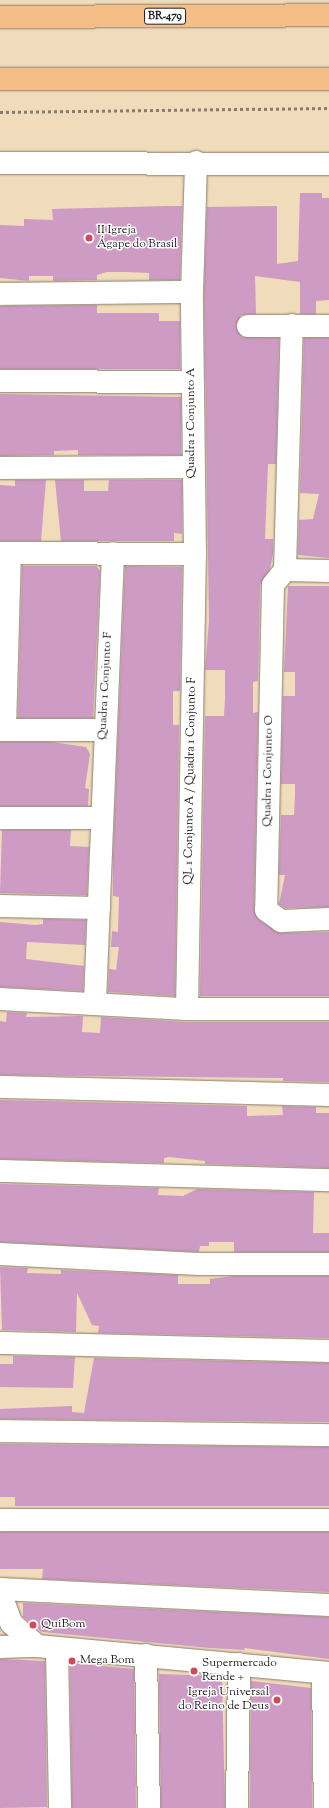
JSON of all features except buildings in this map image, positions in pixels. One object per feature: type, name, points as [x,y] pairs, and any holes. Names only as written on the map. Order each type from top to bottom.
[{"type":"main road","name":"BR-479","points":[[0,17],[329,15]]},
{"type":"main road","points":[[0,80],[329,79]]},
{"type":"street","points":[[0,163],[196,162],[329,164]]},
{"type":"street","name":"Quadra 1 Conjunto A","points":[[195,554],[192,468],[192,292],[196,162]]},
{"type":"street","points":[[0,294],[192,292]]},
{"type":"street","points":[[292,325],[285,570],[329,571]]},
{"type":"street","points":[[248,326],[329,326]]},
{"type":"street","points":[[0,381],[192,382]]},
{"type":"street","points":[[0,468],[192,468]]},
{"type":"street","points":[[103,730],[3,730],[5,553],[195,554]]},
{"type":"street","name":"Quadra 1 Conjunto F","points":[[95,1002],[99,908],[103,730],[113,553]]},
{"type":"street","name":"QL 1 Conjunto A / Quadra 1 Conjunto F","points":[[187,1009],[195,554]]},
{"type":"street","name":"Quadra 1 Conjunto O","points":[[285,570],[273,585],[266,910],[281,921],[329,919]]},
{"type":"street","points":[[0,818],[101,818]]},
{"type":"street","points":[[0,906],[99,908]]},
{"type":"street","points":[[0,999],[95,1002],[187,1009],[329,1010]]},
{"type":"street","points":[[0,1087],[329,1095]]},
{"type":"street","points":[[0,1171],[329,1180]]},
{"type":"street","points":[[0,1254],[199,1264],[329,1264]]},
{"type":"street","points":[[0,1343],[329,1351]]},
{"type":"street","points":[[0,1431],[329,1435]]},
{"type":"street","points":[[0,1520],[329,1520]]},
{"type":"street","points":[[0,1589],[329,1606]]},
{"type":"street","points":[[0,1592],[11,1623],[47,1648]]},
{"type":"street","points":[[11,1623],[1,1647],[47,1648],[146,1655],[326,1673],[325,1808]]},
{"type":"street","points":[[47,1648],[60,1808]]},
{"type":"street","points":[[146,1655],[148,1808]]},
{"type":"street","points":[[237,1808],[239,1664]]},
{"type":"path","points":[[0,112],[329,108]]},
{"type":"place","name":"II Igreja Ágape do Brasil","points":[[89,238]]},
{"type":"place","name":"QuiBom","points":[[33,1625]]},
{"type":"place","name":"Mega Bom","points":[[72,1661]]},
{"type":"place","name":"Supermercado Rende +","points":[[194,1671]]},
{"type":"place","name":"Igreja Universal do Reino de Deus","points":[[277,1700]]}]
